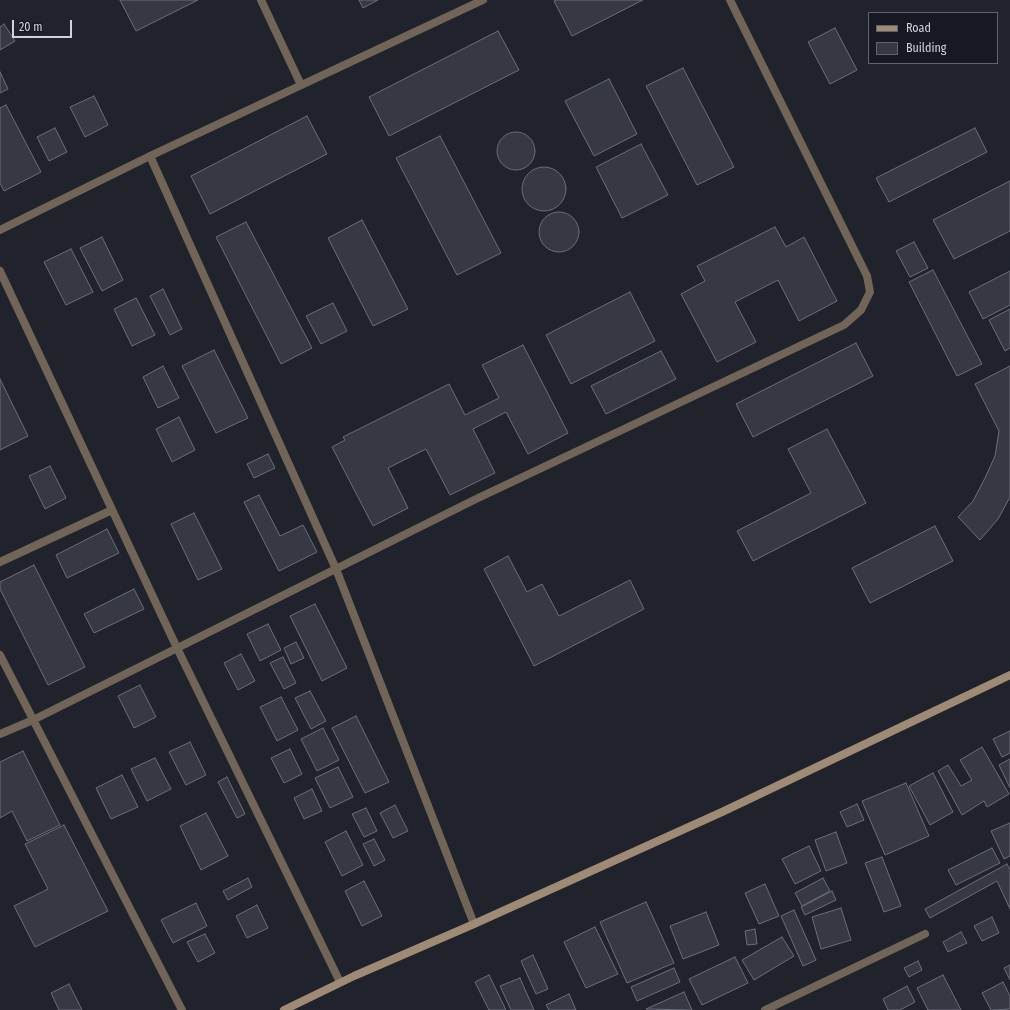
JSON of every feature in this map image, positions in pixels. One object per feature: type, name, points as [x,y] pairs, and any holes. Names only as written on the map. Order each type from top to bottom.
[{"type":"street","points":[[261,0],[301,85]]},
{"type":"street","points":[[0,230],[150,156],[483,0]]},
{"type":"street","points":[[0,734],[33,720],[476,499],[844,325],[861,310],[870,292],[867,276],[730,0]]},
{"type":"street","points":[[150,156],[336,569],[474,924]]},
{"type":"street","points":[[0,271],[177,648],[340,982]]},
{"type":"street","points":[[0,562],[112,510]]},
{"type":"street","points":[[0,655],[182,1010]]},
{"type":"street","points":[[284,1010],[340,982],[474,924],[729,809],[1010,675]]},
{"type":"street","points":[[766,1010],[926,934]]},
{"type":"building","points":[[120,0],[198,0],[136,31]]},
{"type":"building","points":[[359,0],[378,0],[363,8]]},
{"type":"building","points":[[643,0],[572,36],[554,1]]},
{"type":"building","points":[[4,24],[15,41],[0,50],[0,27]]},
{"type":"building","points":[[835,28],[857,70],[830,84],[808,42]]},
{"type":"building","points":[[498,31],[519,70],[389,136],[369,97]]},
{"type":"building","points":[[683,68],[734,167],[697,185],[646,86]]},
{"type":"building","points":[[0,72],[8,89],[0,93]]},
{"type":"building","points":[[609,79],[637,134],[594,156],[565,101]]},
{"type":"building","points":[[94,96],[108,125],[85,137],[70,107]]},
{"type":"building","points":[[6,105],[41,172],[4,191],[0,183],[0,108]]},
{"type":"building","points":[[307,116],[327,154],[210,214],[191,176]]},
{"type":"building","points":[[55,128],[67,152],[49,161],[37,137]]},
{"type":"building","points":[[975,128],[987,152],[889,202],[876,178]]},
{"type":"building","points":[[512,132],[520,132],[530,137],[534,144],[534,158],[530,165],[520,170],[512,170],[502,165],[500,162],[497,155],[497,147],[502,137],[505,135]]},
{"type":"building","points":[[440,136],[501,253],[457,275],[396,158]]},
{"type":"building","points":[[641,144],[668,195],[622,218],[596,167]]},
{"type":"building","points":[[540,167],[548,167],[560,173],[566,185],[566,193],[560,205],[548,211],[540,211],[528,205],[522,193],[522,185],[528,173]]},
{"type":"building","points":[[1010,181],[1010,231],[954,259],[933,220]]},
{"type":"building","points":[[559,212],[573,218],[579,232],[573,246],[559,252],[545,246],[539,232],[545,218]]},
{"type":"building","points":[[362,220],[408,309],[373,326],[328,238]]},
{"type":"building","points":[[246,222],[312,348],[281,364],[216,237]]},
{"type":"building","points":[[775,227],[786,247],[804,237],[837,301],[799,321],[778,280],[735,302],[756,342],[717,362],[681,294],[705,281],[697,266]]},
{"type":"building","points":[[102,237],[123,280],[102,291],[80,248]]},
{"type":"building","points":[[914,242],[928,268],[910,277],[896,251]]},
{"type":"building","points":[[71,249],[93,292],[66,305],[44,262]]},
{"type":"building","points":[[933,270],[982,364],[957,376],[909,282]]},
{"type":"building","points":[[1010,271],[1010,305],[983,319],[969,292]]},
{"type":"building","points":[[163,289],[182,329],[170,335],[150,296]]},
{"type":"building","points":[[630,292],[655,341],[571,384],[546,335]]},
{"type":"building","points":[[136,298],[155,335],[132,346],[114,309]]},
{"type":"building","points":[[333,303],[347,331],[321,344],[306,316]]},
{"type":"building","points":[[1010,309],[1010,348],[1005,351],[989,320]]},
{"type":"building","points":[[856,343],[873,376],[753,437],[736,404]]},
{"type":"building","points":[[523,345],[568,433],[528,454],[506,412],[473,429],[495,473],[450,495],[426,449],[388,468],[408,508],[373,526],[332,447],[345,440],[343,437],[449,384],[465,415],[499,398],[482,365]]},
{"type":"building","points":[[214,350],[248,418],[216,433],[182,366]]},
{"type":"building","points":[[661,351],[676,379],[606,414],[591,386]]},
{"type":"building","points":[[163,366],[179,398],[158,408],[143,377]]},
{"type":"building","points":[[1010,366],[1010,497],[998,519],[980,540],[958,517],[973,501],[985,478],[995,456],[999,431],[975,384]]},
{"type":"building","points":[[0,379],[28,436],[0,450]]},
{"type":"building","points":[[179,417],[195,450],[172,462],[156,429]]},
{"type":"building","points":[[827,429],[866,503],[753,561],[737,531],[811,493],[788,449]]},
{"type":"building","points":[[268,454],[275,468],[254,478],[247,464]]},
{"type":"building","points":[[50,466],[66,498],[45,509],[29,476]]},
{"type":"building","points":[[259,495],[280,536],[303,525],[317,552],[279,571],[244,502]]},
{"type":"building","points":[[194,513],[222,569],[198,580],[171,524]]},
{"type":"building","points":[[935,526],[953,561],[870,603],[852,568]]},
{"type":"building","points":[[107,529],[119,553],[67,578],[56,555]]},
{"type":"building","points":[[508,556],[527,592],[542,584],[559,616],[630,580],[644,609],[534,666],[484,569]]},
{"type":"building","points":[[34,565],[85,667],[48,685],[0,589],[0,582]]},
{"type":"building","points":[[134,589],[144,609],[94,633],[84,614]]},
{"type":"building","points":[[315,604],[347,668],[322,681],[290,616]]},
{"type":"building","points":[[268,624],[281,650],[260,661],[247,634]]},
{"type":"building","points":[[296,642],[304,658],[291,664],[284,648]]},
{"type":"building","points":[[241,654],[255,681],[238,690],[224,663]]},
{"type":"building","points":[[283,657],[296,683],[284,689],[270,663]]},
{"type":"building","points":[[140,685],[156,717],[134,728],[118,696]]},
{"type":"building","points":[[310,691],[326,721],[311,729],[295,698]]},
{"type":"building","points":[[281,697],[298,730],[277,741],[260,707]]},
{"type":"building","points":[[356,716],[389,782],[365,793],[332,728]]},
{"type":"building","points":[[323,728],[339,760],[317,771],[301,739]]},
{"type":"building","points":[[1010,731],[1010,753],[1002,757],[993,739]]},
{"type":"building","points":[[190,742],[206,775],[186,785],[169,752]]},
{"type":"building","points":[[982,747],[1009,794],[987,807],[984,801],[962,815],[938,771],[948,765],[961,786],[972,780],[960,760]]},
{"type":"building","points":[[290,749],[302,774],[284,783],[271,758]]},
{"type":"building","points":[[23,751],[60,825],[27,841],[12,811],[0,818],[0,762]]},
{"type":"building","points":[[155,758],[171,789],[147,801],[131,769]]},
{"type":"building","points":[[1010,759],[1010,788],[999,765]]},
{"type":"building","points":[[338,767],[353,797],[330,808],[315,778]]},
{"type":"building","points":[[933,773],[953,812],[930,825],[909,786]]},
{"type":"building","points":[[122,775],[138,807],[111,819],[96,788]]},
{"type":"building","points":[[227,777],[245,814],[237,818],[218,782]]},
{"type":"building","points":[[906,783],[929,836],[885,855],[862,801]]},
{"type":"building","points":[[312,789],[322,811],[304,819],[294,798]]},
{"type":"building","points":[[857,804],[864,820],[847,827],[840,812]]},
{"type":"building","points":[[395,805],[408,831],[393,838],[380,813]]},
{"type":"building","points":[[366,808],[377,831],[364,837],[352,814]]},
{"type":"building","points":[[206,813],[228,856],[201,870],[180,826]]},
{"type":"building","points":[[1010,823],[1010,856],[1004,859],[991,831]]},
{"type":"building","points":[[64,825],[108,911],[35,947],[14,906],[48,889],[25,844]]},
{"type":"building","points":[[346,831],[363,865],[342,876],[325,842]]},
{"type":"building","points":[[836,832],[847,863],[826,871],[815,840]]},
{"type":"building","points":[[374,839],[385,860],[374,866],[363,844]]},
{"type":"building","points":[[809,846],[821,871],[795,884],[782,859]]},
{"type":"building","points":[[992,848],[1000,863],[956,885],[948,870]]},
{"type":"building","points":[[882,857],[901,906],[884,912],[865,863]]},
{"type":"building","points":[[1007,864],[1010,870],[1010,909],[997,881],[930,918],[925,909]]},
{"type":"building","points":[[248,878],[252,887],[228,900],[223,891]]},
{"type":"building","points":[[823,878],[830,891],[802,906],[795,893]]},
{"type":"building","points":[[364,881],[382,916],[362,926],[345,891]]},
{"type":"building","points":[[765,884],[779,916],[759,924],[745,893]]},
{"type":"building","points":[[832,891],[836,900],[805,915],[801,907]]},
{"type":"building","points":[[646,902],[674,963],[627,983],[600,922]]},
{"type":"building","points":[[196,903],[207,926],[173,943],[161,920]]},
{"type":"building","points":[[257,905],[268,928],[247,938],[236,916]]},
{"type":"building","points":[[841,908],[851,940],[821,949],[812,917]]},
{"type":"building","points":[[794,910],[816,960],[803,966],[781,916]]},
{"type":"building","points":[[706,912],[719,945],[683,959],[670,926]]},
{"type":"building","points":[[992,917],[999,933],[982,941],[974,926]]},
{"type":"building","points":[[595,927],[618,974],[586,988],[564,942]]},
{"type":"building","points":[[755,929],[757,944],[747,945],[745,931]]},
{"type":"building","points":[[961,932],[967,943],[948,952],[943,942]]},
{"type":"building","points":[[205,934],[215,953],[198,962],[187,942]]},
{"type":"building","points":[[782,937],[794,956],[754,980],[742,960]]},
{"type":"building","points":[[533,955],[548,989],[536,994],[521,961]]},
{"type":"building","points":[[735,957],[748,983],[702,1005],[689,979]]},
{"type":"building","points":[[918,961],[922,970],[909,977],[904,968]]},
{"type":"building","points":[[1010,965],[1010,980],[1004,968]]},
{"type":"building","points":[[674,968],[680,982],[637,1001],[631,987]]},
{"type":"building","points":[[489,975],[506,1010],[489,1010],[475,982]]},
{"type":"building","points":[[943,975],[961,1010],[928,1010],[917,988]]},
{"type":"building","points":[[520,978],[534,1010],[511,1010],[500,986]]},
{"type":"building","points":[[1003,982],[1010,996],[1010,1009],[991,1010],[982,993]]},
{"type":"building","points":[[69,984],[82,1010],[59,1010],[51,993]]},
{"type":"building","points":[[907,986],[915,1002],[900,1010],[888,1010],[883,999]]},
{"type":"building","points":[[684,992],[692,1010],[646,1009]]},
{"type":"building","points":[[569,994],[576,1010],[549,1010],[546,1005]]}]
